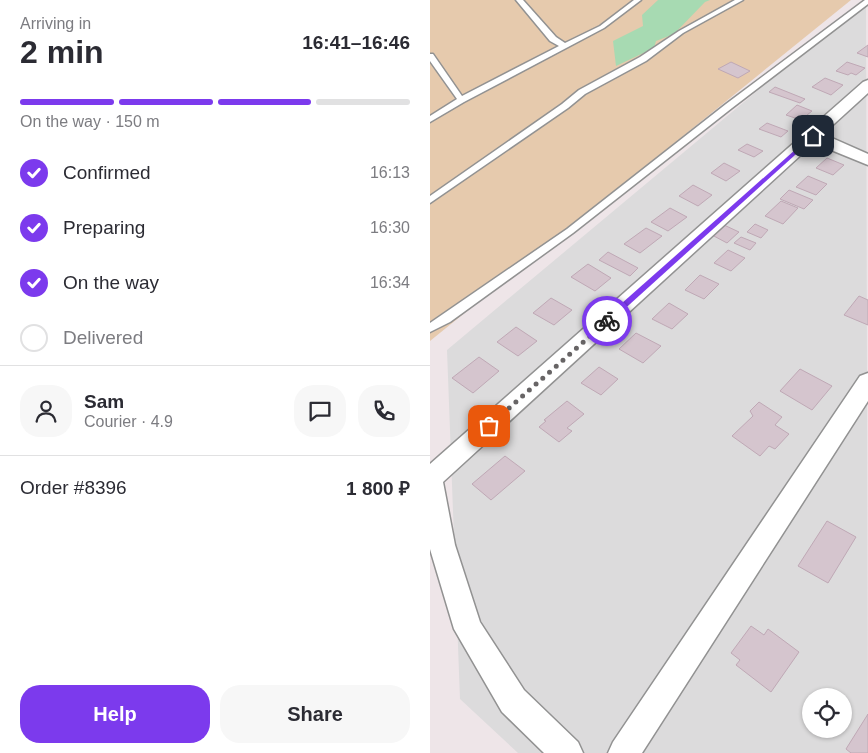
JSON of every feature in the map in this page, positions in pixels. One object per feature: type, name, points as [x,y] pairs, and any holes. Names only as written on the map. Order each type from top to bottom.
[{"type":"street","points":[[566,753],[513,701],[468,628],[442,545],[430,479],[868,85]]},
{"type":"street","points":[[813,136],[868,160]]},
{"type":"street","points":[[624,753],[868,382]]},
{"type":"lane","points":[[519,0],[553,39],[564,46]]},
{"type":"lane","points":[[430,120],[461,100],[602,27],[638,0]]},
{"type":"lane","points":[[430,200],[565,106],[582,92],[643,59],[681,32],[740,0]]},
{"type":"lane","points":[[430,328],[570,231],[729,106],[868,2]]},
{"type":"lane","points":[[430,56],[461,100]]},
{"type":"shaded area","points":[[430,0],[851,0],[430,341]]},
{"type":"shaded area","points":[[658,0],[710,0],[705,2],[674,34],[656,41],[654,48],[616,66],[613,41],[643,26],[642,15]]},
{"type":"shaded area","points":[[866,0],[868,753],[518,753],[460,699],[447,350]]},
{"type":"building","points":[[868,45],[868,57],[857,53]]},
{"type":"building","points":[[731,62],[750,71],[738,78],[718,69]]},
{"type":"building","points":[[847,62],[865,68],[856,75],[851,73],[848,75],[836,71]]},
{"type":"building","points":[[825,78],[843,85],[831,95],[812,87]]},
{"type":"building","points":[[775,87],[805,99],[800,103],[769,92]]},
{"type":"building","points":[[797,105],[812,111],[801,120],[786,115]]},
{"type":"building","points":[[767,123],[788,131],[781,137],[759,129]]},
{"type":"building","points":[[747,144],[763,151],[754,157],[738,150]]},
{"type":"building","points":[[827,158],[844,165],[833,175],[816,168]]},
{"type":"building","points":[[724,163],[740,171],[726,181],[711,173]]},
{"type":"building","points":[[808,176],[827,184],[816,195],[796,187]]},
{"type":"building","points":[[693,185],[712,195],[698,206],[679,196]]},
{"type":"building","points":[[789,190],[813,200],[804,209],[780,199]]},
{"type":"building","points":[[781,201],[798,208],[783,224],[765,216]]},
{"type":"building","points":[[670,208],[687,217],[668,231],[651,222]]},
{"type":"building","points":[[755,224],[768,230],[761,238],[747,232]]},
{"type":"building","points":[[724,225],[739,232],[727,243],[712,235]]},
{"type":"building","points":[[646,228],[662,236],[640,253],[624,244]]},
{"type":"building","points":[[741,237],[756,243],[750,250],[734,243]]},
{"type":"building","points":[[728,250],[745,258],[731,271],[714,263]]},
{"type":"building","points":[[608,252],[638,268],[630,276],[599,260]]},
{"type":"building","points":[[588,264],[611,278],[595,291],[571,277]]},
{"type":"building","points":[[700,275],[719,284],[704,299],[685,290]]},
{"type":"building","points":[[859,296],[868,300],[868,325],[844,315]]},
{"type":"building","points":[[551,298],[572,310],[554,325],[533,313]]},
{"type":"building","points":[[669,303],[688,314],[672,329],[652,319]]},
{"type":"building","points":[[516,327],[537,341],[518,356],[497,342]]},
{"type":"building","points":[[636,333],[661,346],[643,363],[619,349]]},
{"type":"building","points":[[479,357],[499,371],[473,393],[452,378]]},
{"type":"building","points":[[599,367],[618,379],[601,395],[581,383]]},
{"type":"building","points":[[800,369],[832,386],[812,410],[780,391]]},
{"type":"building","points":[[567,401],[584,414],[567,428],[572,431],[559,442],[539,427],[546,421],[544,420]]},
{"type":"building","points":[[759,402],[782,417],[775,425],[789,434],[775,449],[769,446],[760,456],[732,436],[753,416],[750,411]]},
{"type":"building","points":[[505,456],[525,471],[491,500],[472,484]]},
{"type":"building","points":[[827,521],[856,537],[828,583],[798,566]]},
{"type":"building","points":[[751,626],[764,635],[768,629],[799,652],[771,692],[736,665],[740,660],[731,653]]},
{"type":"building","points":[[868,714],[868,753],[851,753],[846,749]]},
{"type":"way so far","points":[[489,426],[607,321]]},
{"type":"route","points":[[607,321],[813,136]]}]
